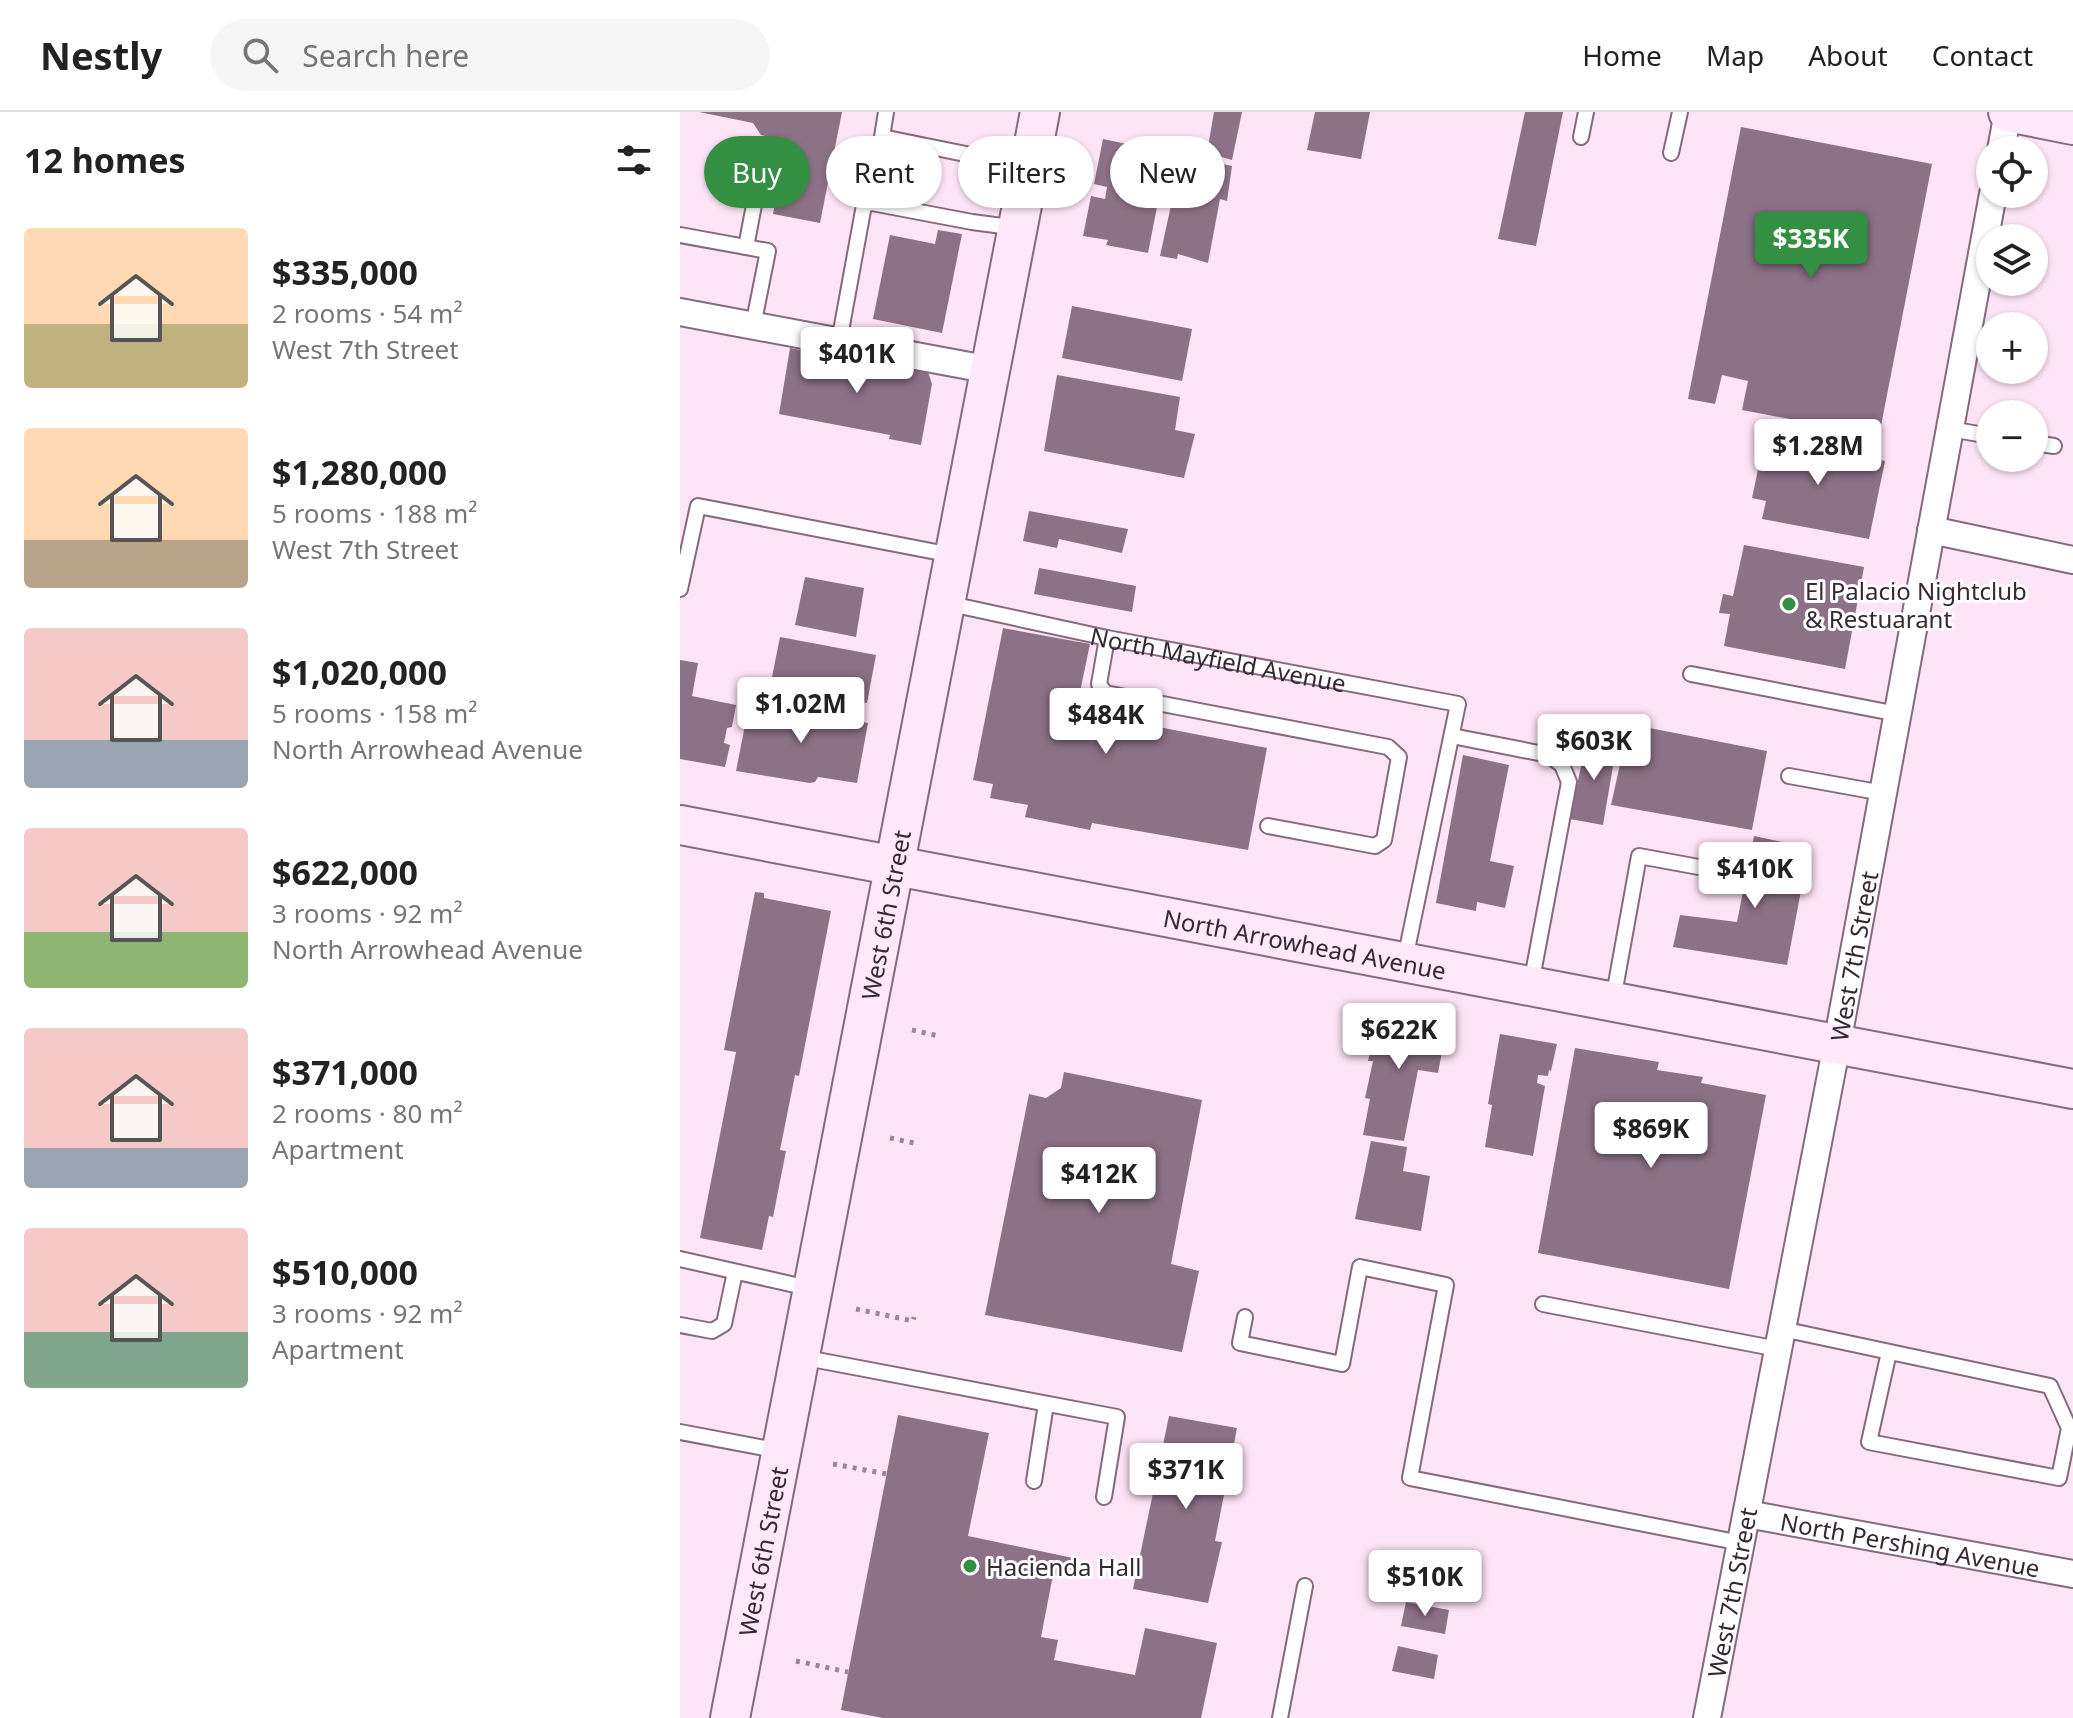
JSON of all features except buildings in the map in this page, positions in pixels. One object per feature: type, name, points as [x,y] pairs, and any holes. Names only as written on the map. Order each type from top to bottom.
[{"type":"street","name":"West 6th Street","points":[[1036,136],[1040,112]]},
{"type":"street","points":[[2004,136],[2008,112],[2073,125]]},
{"type":"street","name":"West 6th Street","points":[[730,1718],[1022,208]]},
{"type":"street","name":"West 7th Street","points":[[1707,1718],[1837,1044],[1990,208]]},
{"type":"street","points":[[680,312],[991,370]]},
{"type":"street","points":[[1931,530],[2073,560]]},
{"type":"street","name":"North Arrowhead Avenue","points":[[680,825],[2073,1089]]},
{"type":"street","name":"North Pershing Avenue","points":[[1747,1514],[2073,1574]]},
{"type":"lane","points":[[886,112],[882,137],[958,152]]},
{"type":"lane","points":[[1581,137],[1586,112]]},
{"type":"lane","points":[[1671,153],[1680,112]]},
{"type":"lane","points":[[839,342],[864,205],[872,203],[1018,228]]},
{"type":"lane","points":[[746,247],[753,208]]},
{"type":"lane","points":[[680,235],[768,251],[753,326]]},
{"type":"lane","points":[[1950,429],[1976,434]]},
{"type":"lane","points":[[2048,445],[2054,446]]},
{"type":"lane","points":[[680,589],[698,506],[955,555]]},
{"type":"lane","name":"North Mayfield Avenue","points":[[946,603],[1107,638],[1458,704],[1452,736]]},
{"type":"lane","points":[[1107,638],[1099,684],[1105,693],[1388,747],[1399,757],[1384,840],[1375,846],[1268,826]]},
{"type":"lane","points":[[1691,674],[1898,714]]},
{"type":"lane","points":[[1404,962],[1452,736],[1549,755],[1562,765],[1569,782],[1530,986]]},
{"type":"lane","points":[[1789,776],[1883,793]]},
{"type":"lane","points":[[1612,1002],[1639,856],[1715,870]]},
{"type":"lane","points":[[680,1259],[813,1289]]},
{"type":"lane","points":[[1245,1317],[1240,1343],[1342,1364],[1360,1267],[1446,1285],[1410,1478],[1741,1543]]},
{"type":"lane","points":[[680,1325],[712,1331],[724,1324],[735,1272]]},
{"type":"lane","points":[[1543,1304],[1889,1352],[2050,1386],[2069,1428],[2059,1478],[1869,1442],[1889,1352]]},
{"type":"lane","points":[[800,1357],[1117,1417],[1104,1497]]},
{"type":"lane","points":[[1034,1481],[1046,1404]]},
{"type":"lane","points":[[680,1432],[782,1451]]},
{"type":"lane","points":[[1280,1718],[1305,1586]]},
{"type":"path","points":[[912,1030],[939,1036]]},
{"type":"path","points":[[890,1138],[919,1144]]},
{"type":"path","points":[[856,1309],[913,1321],[914,1317]]},
{"type":"path","points":[[833,1464],[887,1474]]},
{"type":"path","points":[[796,1661],[848,1672]]},
{"type":"place","name":"El Palacio Nightclub & Restuarant","points":[[1789,604]]},
{"type":"place","name":"Hacienda Hall","points":[[970,1566]]}]
